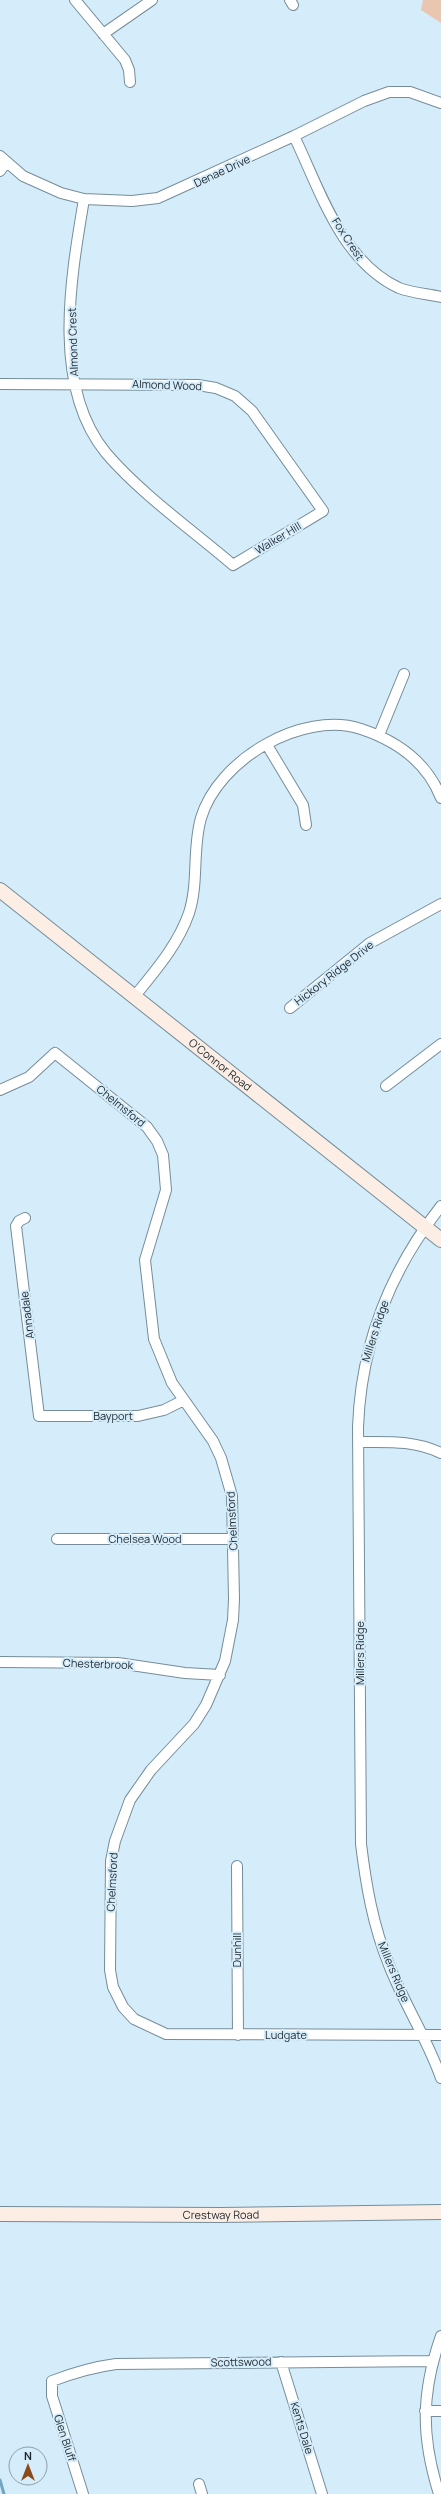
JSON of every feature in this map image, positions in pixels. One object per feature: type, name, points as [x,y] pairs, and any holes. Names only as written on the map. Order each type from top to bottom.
[{"type":"main road","name":"O'Connor Road","points":[[0,890],[441,1240]]},
{"type":"main road","name":"Crestway Road","points":[[0,2214],[221,2215],[441,2212]]},
{"type":"street","points":[[75,0],[125,60],[130,82]]},
{"type":"street","points":[[102,34],[152,0]]},
{"type":"street","name":"Denae Drive","points":[[2,163],[23,176],[61,193],[84,199],[132,201],[158,198],[294,136],[364,101],[388,92],[410,92],[441,103]]},
{"type":"street","name":"Fox Crest","points":[[294,136],[339,229],[366,266],[383,279],[401,288],[441,296]]},
{"type":"street","name":"Almond Crest","points":[[84,199],[71,279],[71,355],[75,384],[82,410],[105,452],[126,474],[233,565]]},
{"type":"street","name":"Almond Wood","points":[[0,384],[198,385],[216,388],[235,396],[252,412],[323,511]]},
{"type":"street","name":"Walker Hill","points":[[233,565],[323,511]]},
{"type":"street","points":[[379,735],[404,674]]},
{"type":"street","points":[[134,996],[175,943],[188,914],[195,883],[198,831],[212,792],[236,764],[268,745],[292,734],[328,726],[353,727],[379,735],[402,748],[420,763],[441,798]]},
{"type":"street","points":[[268,745],[303,805],[306,825]]},
{"type":"street","name":"Hickory Ridge Drive","points":[[290,1008],[370,943],[441,904]]},
{"type":"street","points":[[386,1086],[441,1044]]},
{"type":"street","name":"Chelmsford","points":[[0,1090],[29,1077],[55,1053],[147,1127],[163,1155],[166,1190],[149,1241],[145,1269],[156,1347],[165,1369],[184,1400],[202,1424],[221,1458],[232,1496],[234,1620],[230,1641],[220,1675],[206,1705],[194,1724],[140,1784],[123,1816],[115,1841],[110,1884],[111,1978],[117,1996],[134,2019]]},
{"type":"street","name":"Millers Ridge","points":[[441,1206],[425,1227],[401,1264],[383,1302],[372,1335],[361,1383],[358,1442],[361,1844],[370,1903],[383,1950],[397,1984],[424,2035],[441,2078]]},
{"type":"street","name":"Annadale","points":[[25,1218],[16,1226],[38,1416]]},
{"type":"street","name":"Bayport","points":[[38,1416],[143,1415],[164,1410],[184,1400]]},
{"type":"street","points":[[358,1442],[405,1442],[424,1446],[441,1453]]},
{"type":"street","name":"Chelsea Wood","points":[[57,1539],[233,1539]]},
{"type":"street","name":"Chesterbrook","points":[[0,1662],[118,1662],[185,1673],[220,1675]]},
{"type":"street","name":"Dunhill","points":[[237,1866],[238,2035]]},
{"type":"street","name":"Ludgate","points":[[134,2019],[166,2034],[441,2035]]},
{"type":"street","points":[[439,2494],[427,2453],[425,2411],[433,2362],[441,2336]]},
{"type":"street","name":"Kents Dale","points":[[281,2362],[322,2494]]},
{"type":"street","name":"Scottswood","points":[[52,2381],[93,2367],[116,2364],[433,2362]]},
{"type":"street","name":"Glen Bluff","points":[[52,2381],[52,2396],[83,2494]]},
{"type":"street","points":[[425,2411],[441,2411]]},
{"type":"shaded area","points":[[423,0],[441,0],[441,23],[421,10]]},
{"type":"waterway","points":[[0,2480],[4,2494]]}]
